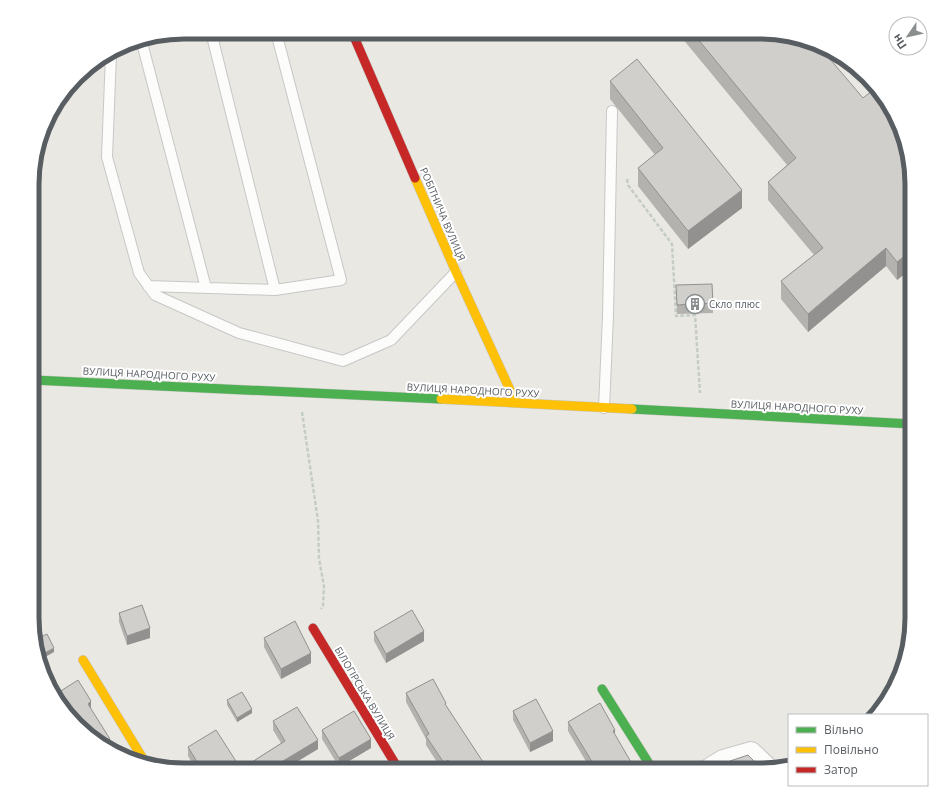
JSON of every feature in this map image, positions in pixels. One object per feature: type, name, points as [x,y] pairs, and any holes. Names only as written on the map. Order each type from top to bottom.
[{"type":"main road","name":"РОБІТНИЧА ВУЛИЦЯ","points":[[355,39],[456,272],[516,403]]},
{"type":"main road","name":"ВУЛИЦЯ НАРОДНОГО РУХУ","points":[[39,380],[299,392],[905,424]]},
{"type":"main road","name":"БІЛОГІРСЬКА ВУЛИЦЯ","points":[[313,628],[395,763]]},
{"type":"main road","points":[[83,660],[142,757]]},
{"type":"main road","points":[[602,689],[649,763]]},
{"type":"street","points":[[718,763],[723,760],[751,752],[763,763]]},
{"type":"lane","points":[[213,39],[275,290]]},
{"type":"lane","points":[[148,286],[275,290],[341,280],[278,39]]},
{"type":"lane","points":[[143,45],[206,288]]},
{"type":"lane","points":[[111,58],[107,157],[139,273],[155,295],[239,333],[343,361],[391,340],[456,272]]},
{"type":"lane","points":[[604,408],[608,316],[612,112]]},
{"type":"path","points":[[626,178],[628,185],[672,244],[676,316],[695,314],[702,413]]},
{"type":"path","points":[[299,392],[318,521],[319,559],[324,586],[323,606],[313,628]]},
{"type":"building","points":[[698,39],[770,39],[798,44],[816,50],[827,55],[863,98],[871,91],[886,111],[894,128],[900,146],[905,174],[905,256],[897,262],[886,248],[808,314],[781,281],[823,248],[768,182],[796,158]]},
{"type":"building","points":[[637,59],[742,190],[688,231],[638,168],[663,148],[610,81]]},
{"type":"building","points":[[712,284],[713,303],[677,305],[676,285]]},
{"type":"building","points":[[142,605],[150,628],[127,636],[119,613]]},
{"type":"building","points":[[412,610],[424,631],[386,654],[374,632]]},
{"type":"building","points":[[295,621],[311,653],[281,669],[264,638]]},
{"type":"building","points":[[47,634],[54,648],[44,654],[40,637]]},
{"type":"building","points":[[433,679],[446,703],[445,704],[484,763],[450,763],[448,760],[444,763],[426,736],[429,734],[406,693]]},
{"type":"building","points":[[78,680],[91,701],[88,704],[110,739],[106,741],[81,721],[59,692]]},
{"type":"building","points":[[242,692],[252,709],[237,718],[227,700]]},
{"type":"building","points":[[536,699],[553,731],[530,743],[513,711]]},
{"type":"building","points":[[600,703],[615,730],[613,731],[632,763],[593,763],[568,722]]},
{"type":"building","points":[[297,707],[318,740],[280,763],[250,763],[285,741],[273,721]]},
{"type":"building","points":[[354,711],[371,739],[339,758],[322,730]]},
{"type":"building","points":[[216,730],[237,763],[198,763],[188,747]]},
{"type":"building","points":[[748,755],[756,763],[731,763],[730,761]]},
{"type":"traffic: fast","points":[[39,380],[441,399]]},
{"type":"traffic: fast","points":[[632,409],[905,424]]},
{"type":"traffic: fast","points":[[602,689],[649,763]]},
{"type":"traffic: slow","points":[[415,178],[516,403]]},
{"type":"traffic: slow","points":[[441,399],[632,409]]},
{"type":"traffic: slow","points":[[83,660],[142,757]]},
{"type":"traffic: jam","points":[[355,39],[415,178]]},
{"type":"traffic: jam","points":[[313,628],[395,763]]},
{"type":"place","name":"Скло плюс","points":[[695,304]]}]
